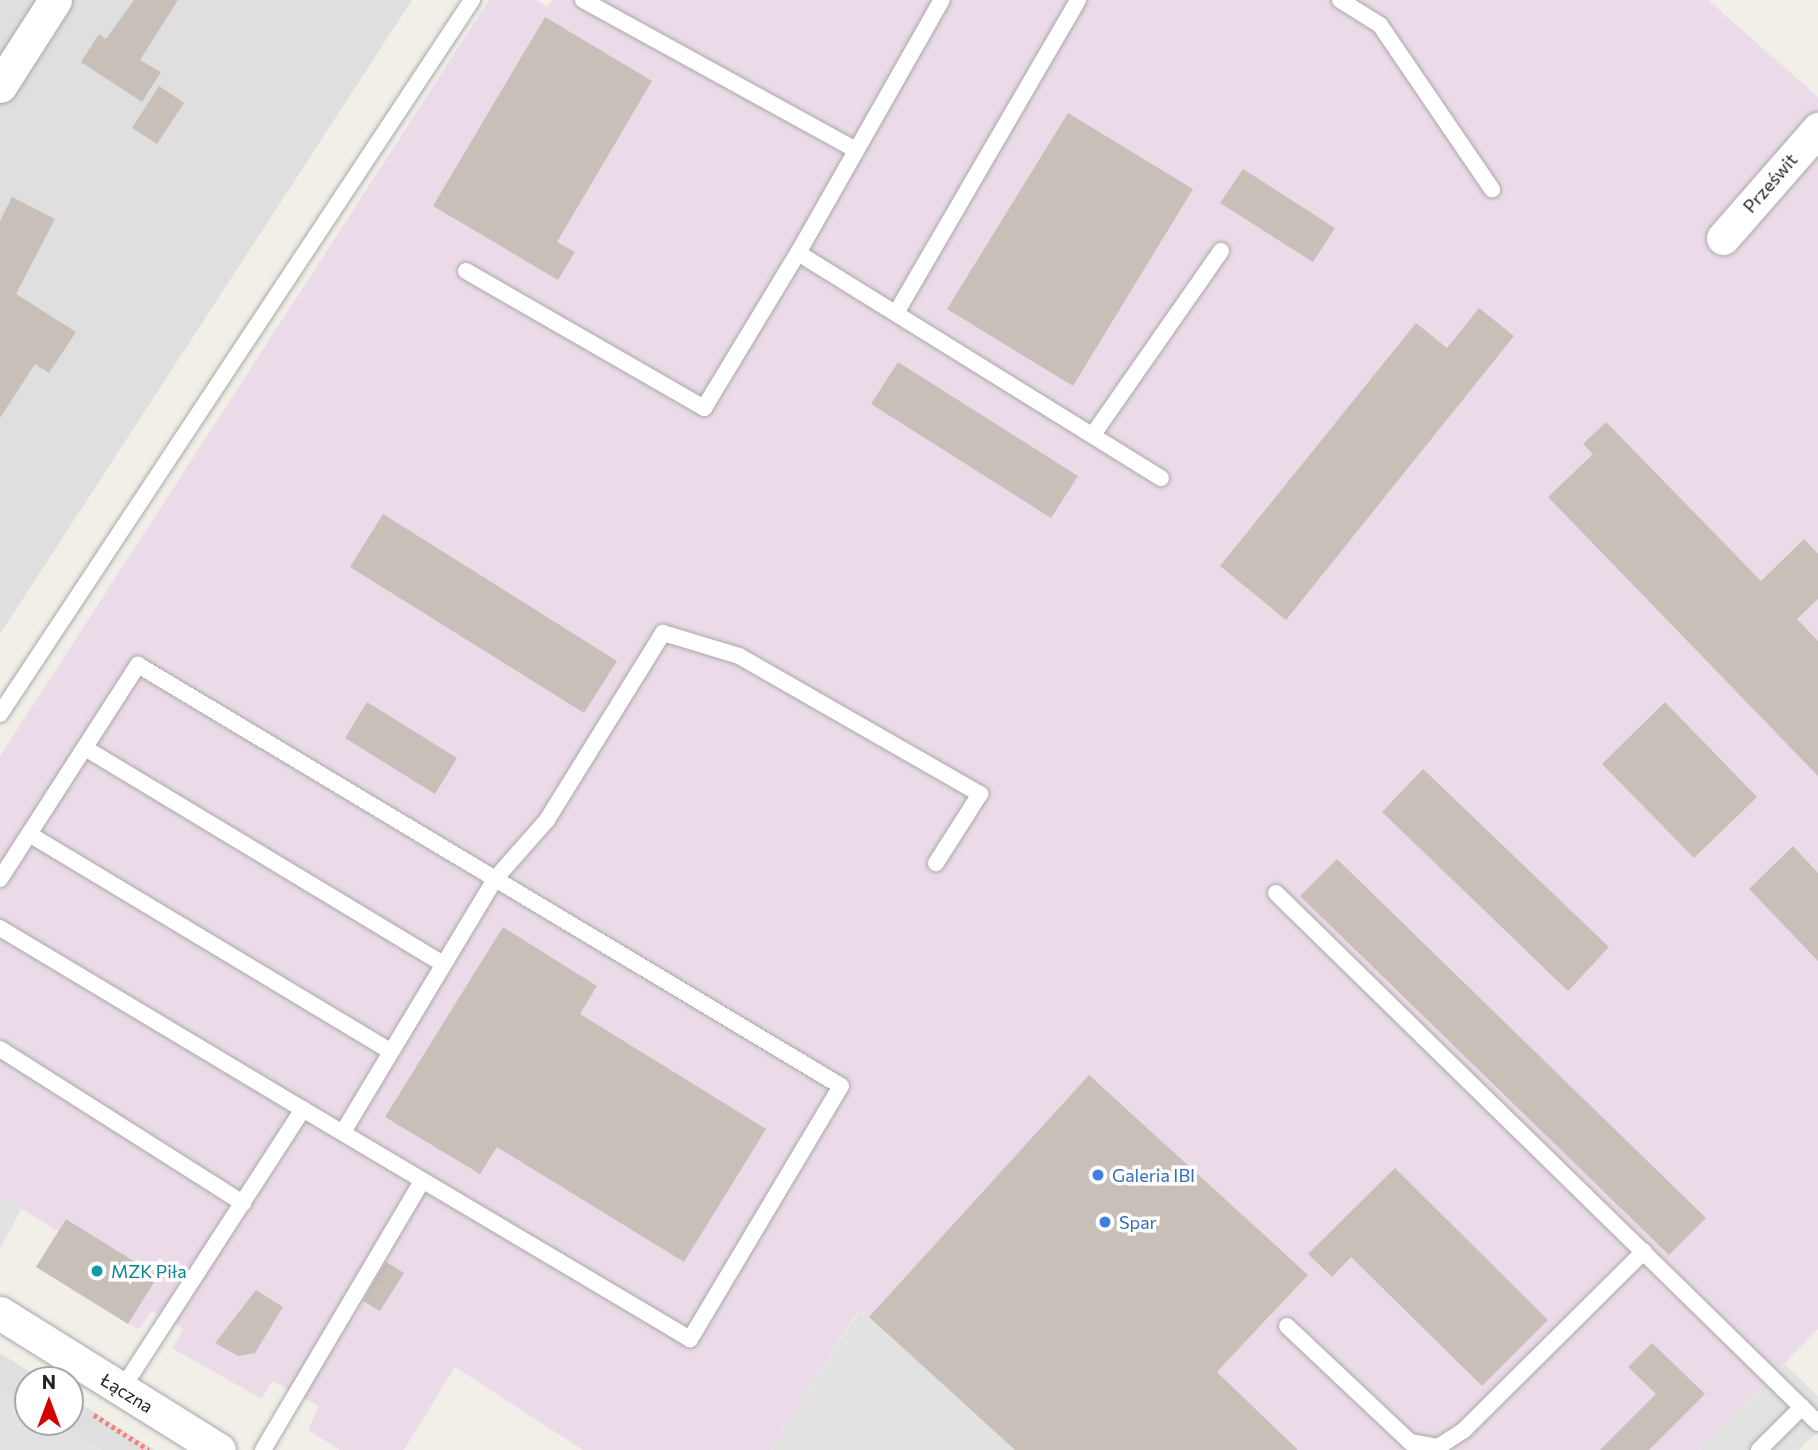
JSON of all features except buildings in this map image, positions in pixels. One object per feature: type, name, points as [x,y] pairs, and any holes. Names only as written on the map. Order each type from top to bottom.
[{"type":"street","points":[[0,86],[55,0]]},
{"type":"street","name":"Prześwit","points":[[1723,238],[1818,129]]},
{"type":"street","name":"Łączna","points":[[0,1313],[219,1450]]},
{"type":"lane","points":[[0,714],[471,0]]},
{"type":"lane","points":[[583,0],[856,150]]},
{"type":"lane","points":[[466,271],[704,408],[798,253],[942,0]]},
{"type":"lane","points":[[896,313],[1078,0]]},
{"type":"lane","points":[[1340,0],[1380,25],[1492,189]]},
{"type":"lane","points":[[1094,433],[1221,251]]},
{"type":"lane","points":[[798,253],[1094,433],[1161,478]]},
{"type":"lane","points":[[342,1132],[495,879],[547,820],[663,633],[739,656],[980,794],[936,863]]},
{"type":"lane","points":[[0,879],[138,665],[841,1086],[690,1339],[0,928]]},
{"type":"lane","points":[[85,748],[443,964]]},
{"type":"lane","points":[[29,834],[390,1051]]},
{"type":"lane","points":[[1276,893],[1818,1423]]},
{"type":"lane","points":[[0,1049],[243,1203]]},
{"type":"lane","points":[[122,1389],[303,1109]]},
{"type":"lane","points":[[263,1450],[422,1181]]},
{"type":"lane","points":[[1287,1326],[1410,1442],[1438,1447],[1458,1436],[1644,1251]]},
{"type":"lane","points":[[1759,1450],[1802,1407]]},
{"type":"path","points":[[84,1409],[149,1450]]},
{"type":"shaded area","points":[[0,0],[412,0],[0,634]]},
{"type":"shaded area","points":[[489,0],[536,0],[547,7],[553,0],[1708,0],[1818,97],[1818,1329],[1700,1450],[1297,1450],[1217,1372],[1308,1275],[1089,1076],[872,1320],[859,1309],[770,1450],[583,1450],[455,1367],[404,1450],[340,1450],[308,1430],[319,1406],[272,1381],[262,1399],[172,1348],[184,1329],[152,1311],[139,1329],[128,1324],[158,1276],[66,1219],[58,1231],[0,1196],[0,756]]},
{"type":"shaded area","points":[[0,1196],[22,1208],[0,1249]]},
{"type":"shaded area","points":[[860,1309],[869,1317],[1015,1450],[770,1450]]},
{"type":"shaded area","points":[[0,1353],[21,1366],[14,1366],[14,1436],[84,1436],[84,1406],[155,1450],[0,1450]]},
{"type":"shaded area","points":[[1785,1364],[1818,1396],[1818,1431],[1799,1450],[1700,1450]]},
{"type":"shaded area","points":[[0,1392],[14,1400],[14,1436],[79,1436],[104,1450],[0,1450]]},
{"type":"place","name":"Galeria IBI","points":[[1098,1175]]},
{"type":"place","name":"Spar","points":[[1105,1222]]},
{"type":"place","name":"MZK Piła","points":[[97,1271]]}]
